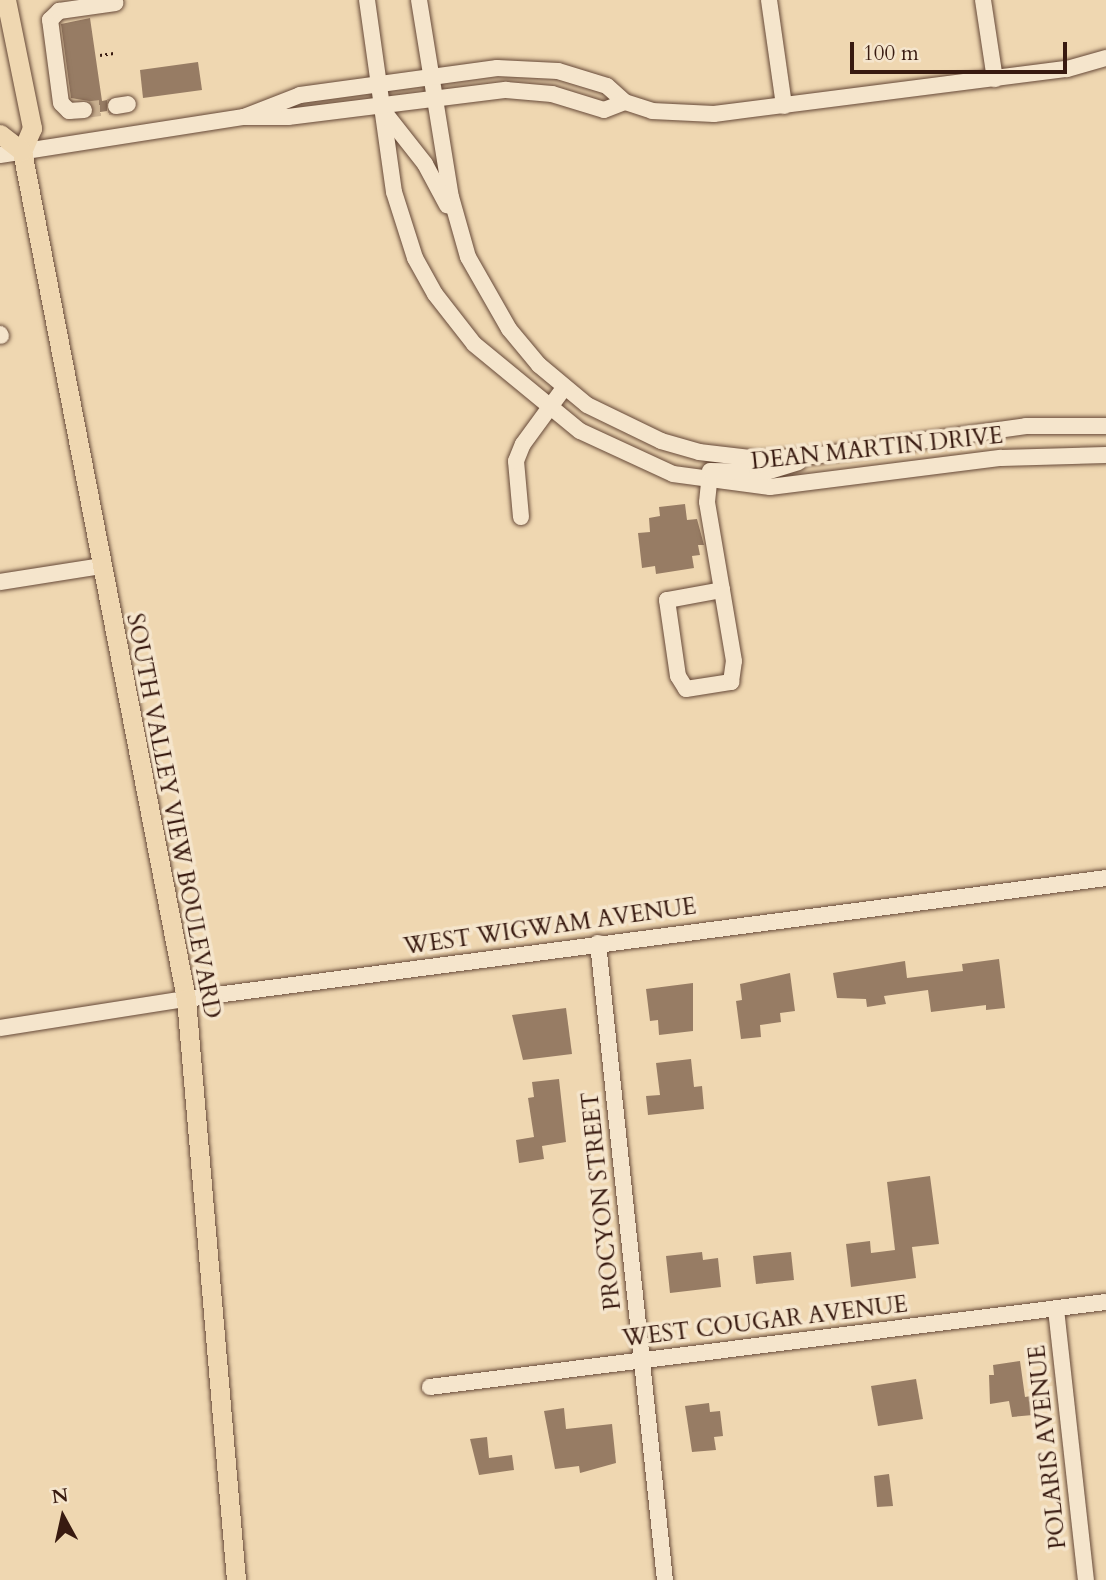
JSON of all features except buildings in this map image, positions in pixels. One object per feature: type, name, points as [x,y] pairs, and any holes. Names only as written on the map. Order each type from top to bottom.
[{"type":"main road","name":"SOUTH VALLEY VIEW BOULEVARD","points":[[6,0],[32,128],[22,151],[100,566],[186,999],[236,1580]]},
{"type":"main road","points":[[0,134],[22,151]]},
{"type":"street","name":"DEAN MARTIN DRIVE","points":[[367,0],[380,107],[401,222],[425,276],[474,344],[550,410],[608,448],[673,474],[708,481],[770,487],[860,478],[1001,458],[1106,455]]},
{"type":"street","name":"DEAN MARTIN DRIVE","points":[[419,0],[458,226],[492,306],[539,365],[564,388],[635,432],[699,452],[759,459],[813,456],[1026,426],[1106,426]]},
{"type":"street","points":[[769,0],[784,106]]},
{"type":"street","points":[[984,0],[995,79]]},
{"type":"street","points":[[84,110],[69,111],[61,103],[50,20],[60,11],[115,3]]},
{"type":"street","points":[[244,117],[300,94],[530,66],[588,78],[607,86],[625,102],[682,114],[784,106],[995,79],[1067,69],[1106,58]]},
{"type":"street","points":[[355,87],[380,107],[425,164],[458,226]]},
{"type":"street","points":[[0,155],[244,117],[380,107],[506,90],[552,94],[604,110],[625,102]]},
{"type":"street","points":[[521,517],[516,461],[523,444],[564,388]]},
{"type":"street","points":[[857,450],[860,478]]},
{"type":"street","points":[[722,590],[667,600],[678,676],[686,689],[731,682],[734,662],[722,590],[707,502],[710,471],[716,469],[766,472],[813,456]]},
{"type":"street","points":[[0,582],[100,566]]},
{"type":"street","name":"WEST WIGWAM AVENUE","points":[[0,1028],[186,999],[598,943],[1106,878]]},
{"type":"street","name":"PROCYON STREET","points":[[598,943],[665,1580]]},
{"type":"street","name":"WEST COUGAR AVENUE","points":[[430,1387],[1106,1302]]},
{"type":"street","name":"POLARIS AVENUE","points":[[1056,1309],[1086,1580]]},
{"type":"path","points":[[100,55],[114,53]]},
{"type":"tunnel","points":[[84,110],[116,106]]}]
